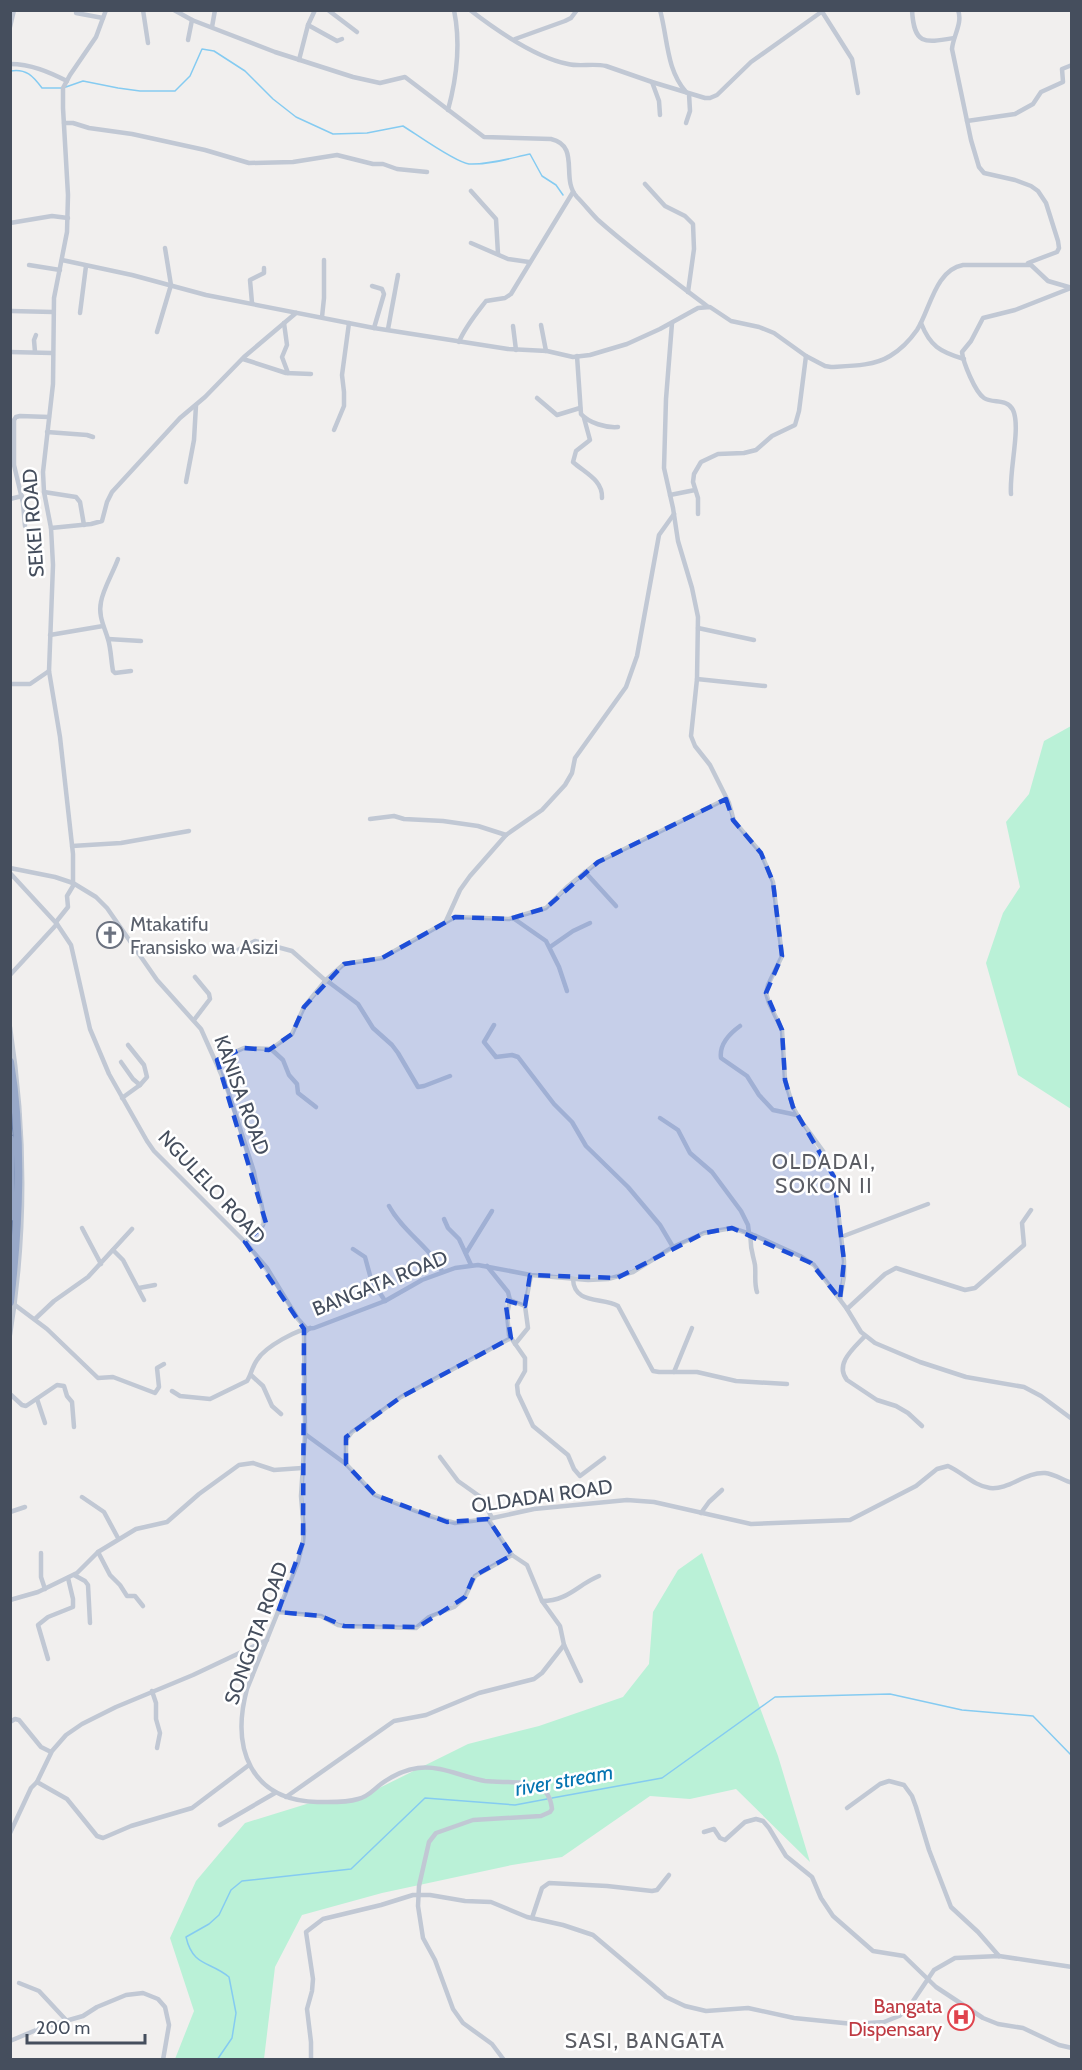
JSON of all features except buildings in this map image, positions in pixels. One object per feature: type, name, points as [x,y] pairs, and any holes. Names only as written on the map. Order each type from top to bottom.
[{"type":"highway","points":[[10,1062],[18,1152],[13,1304]]},
{"type":"highway","points":[[10,1139],[10,1217]]},
{"type":"street","points":[[10,27],[14,10]]},
{"type":"street","points":[[10,64],[47,72],[67,81],[96,37],[106,10]]},
{"type":"street","points":[[143,10],[148,43]]},
{"type":"street","points":[[174,10],[192,20],[299,60],[353,77],[380,83],[405,77],[484,137],[551,139],[564,144],[567,150],[573,192],[598,220],[663,274],[707,306],[731,321],[774,333],[806,356],[825,366],[867,364],[885,359],[905,344],[921,323],[943,277],[952,268],[963,265],[1025,264],[1034,266],[1048,281],[1071,288]]},
{"type":"street","points":[[212,27],[215,10]]},
{"type":"street","points":[[299,60],[308,25],[315,10]]},
{"type":"street","points":[[328,10],[357,32]]},
{"type":"street","points":[[448,110],[458,62],[454,10]]},
{"type":"street","points":[[470,10],[493,28],[559,62],[571,65],[606,66],[705,98],[714,97],[751,62],[822,11],[852,59],[858,93]]},
{"type":"street","points":[[515,39],[572,18],[577,10]]},
{"type":"street","points":[[660,10],[670,63],[676,79],[688,94],[690,111],[686,123]]},
{"type":"street","points":[[912,10],[914,29],[921,39],[926,42],[954,38]]},
{"type":"street","points":[[958,10],[960,18],[952,49],[976,159],[981,171],[1031,186],[1042,195],[1058,241],[1058,250],[1025,264]]},
{"type":"street","points":[[76,13],[104,18]]},
{"type":"street","points":[[188,40],[192,20]]},
{"type":"street","points":[[308,25],[337,41],[342,39]]},
{"type":"street","points":[[967,121],[1015,114],[1033,104],[1041,92],[1064,82],[1062,69],[1071,65]]},
{"type":"street","name":"SEKEI ROAD","points":[[10,975],[68,907],[67,896],[73,888],[72,846],[60,736],[49,671],[53,565],[51,528],[44,492],[43,472],[53,384],[53,312],[68,218],[63,88],[67,81]]},
{"type":"street","points":[[652,82],[659,101],[660,115]]},
{"type":"street","points":[[64,123],[132,134],[205,150],[249,163],[293,162],[337,155],[373,165],[383,164],[397,169],[427,172]]},
{"type":"street","points":[[645,184],[665,206],[685,216],[693,224],[694,249],[688,292]]},
{"type":"street","points":[[471,191],[496,219],[498,254]]},
{"type":"street","points":[[459,342],[486,302],[505,298],[511,294],[573,192]]},
{"type":"street","points":[[10,223],[52,216],[68,218]]},
{"type":"street","points":[[471,243],[514,260],[529,262]]},
{"type":"street","points":[[158,332],[171,285],[165,249]]},
{"type":"street","points":[[62,260],[206,295],[374,328],[516,350],[546,351],[577,356],[590,355],[627,344],[698,308],[707,306]]},
{"type":"street","points":[[322,317],[324,260]]},
{"type":"street","points":[[29,265],[60,270]]},
{"type":"street","points":[[80,313],[86,266]]},
{"type":"street","points":[[252,303],[250,280],[264,273],[264,268]]},
{"type":"street","points":[[388,329],[398,275]]},
{"type":"street","points":[[372,286],[382,290],[384,294],[374,328]]},
{"type":"street","points":[[1011,494],[1015,434],[1013,411],[1007,404],[981,396],[973,383],[962,352],[971,341],[983,318],[1015,310],[1071,288]]},
{"type":"street","points":[[11,311],[53,312]]},
{"type":"street","points":[[51,528],[102,521],[112,492],[180,418],[296,313]]},
{"type":"street","points":[[284,323],[287,345],[282,357],[288,373]]},
{"type":"street","points":[[334,430],[344,406],[342,375],[349,323]]},
{"type":"street","points":[[672,323],[663,459],[678,541],[697,608],[697,679],[691,726],[692,742],[709,763],[734,821],[761,853],[773,882],[782,956],[766,993],[783,1030],[786,1085],[797,1115],[823,1151],[832,1172],[844,1261],[840,1299]]},
{"type":"street","points":[[921,323],[926,335],[935,346],[950,355],[964,359]]},
{"type":"street","points":[[541,325],[546,351]]},
{"type":"street","points":[[513,326],[516,350]]},
{"type":"street","points":[[35,352],[36,335]]},
{"type":"street","points":[[10,352],[52,352]]},
{"type":"street","points":[[577,356],[580,408],[590,440],[576,451],[573,462],[590,474],[601,487],[602,498]]},
{"type":"street","points":[[698,514],[694,474],[706,458],[718,454],[756,450],[772,436],[795,425],[806,356]]},
{"type":"street","points":[[243,359],[288,373],[311,374]]},
{"type":"street","points":[[537,398],[557,415],[580,408]]},
{"type":"street","points":[[186,482],[195,434],[196,405]]},
{"type":"street","points":[[25,526],[22,496],[14,465],[12,420],[20,416],[49,417]]},
{"type":"street","points":[[584,418],[605,426],[618,427]]},
{"type":"street","points":[[47,432],[93,437]]},
{"type":"street","points":[[670,495],[695,490]]},
{"type":"street","points":[[44,492],[76,497],[80,502],[84,525]]},
{"type":"street","points":[[10,499],[22,496]]},
{"type":"street","points":[[446,921],[460,890],[506,835],[542,810],[552,800],[572,773],[577,755],[626,687],[637,656],[659,535],[674,514]]},
{"type":"street","points":[[118,559],[100,604],[112,671],[115,673],[131,671]]},
{"type":"street","points":[[50,635],[103,626]]},
{"type":"street","points":[[698,628],[754,640]]},
{"type":"street","points":[[108,639],[141,641]]},
{"type":"street","points":[[10,684],[30,684],[49,671]]},
{"type":"street","points":[[697,679],[765,686]]},
{"type":"street","points":[[270,1049],[294,1031],[303,1010],[326,980],[344,964],[382,958],[431,932],[446,921],[460,916],[513,918],[546,908],[585,872],[601,861],[726,799]]},
{"type":"street","points":[[370,819],[394,816],[404,819],[443,821],[478,826],[506,835]]},
{"type":"street","points":[[72,846],[121,843],[189,831]]},
{"type":"street","name":"KANISA ROAD","points":[[10,870],[55,877],[73,883],[96,897],[107,908],[157,980],[201,1029],[226,1084],[253,1169],[265,1218],[264,1225],[245,1242]]},
{"type":"street","name":"NGULELO ROAD","points":[[10,870],[56,923],[71,945],[90,1029],[100,1056],[154,1151],[245,1242],[267,1268],[298,1319],[308,1328]]},
{"type":"street","points":[[585,872],[615,906]]},
{"type":"street","points":[[513,918],[550,947],[567,990]]},
{"type":"street","points":[[550,947],[573,931],[590,923]]},
{"type":"street","points":[[224,945],[236,951],[255,940],[289,950],[358,1004],[373,1028],[398,1053],[418,1087],[450,1076]]},
{"type":"street","points":[[194,1020],[210,999],[195,977]]},
{"type":"street","points":[[494,1025],[484,1042],[493,1054],[496,1057],[512,1055],[518,1057],[554,1104],[572,1122],[586,1146],[628,1187],[660,1225],[673,1247]]},
{"type":"street","points":[[740,1026],[728,1035],[720,1049],[720,1058],[747,1076],[772,1110],[797,1115]]},
{"type":"street","points":[[10,1028],[18,1075],[22,1137],[22,1232],[10,1335]]},
{"type":"street","points":[[122,1098],[146,1079],[146,1069],[128,1045]]},
{"type":"street","points":[[217,1060],[244,1048],[270,1049],[283,1060],[289,1075],[297,1084],[298,1093],[316,1107]]},
{"type":"street","points":[[121,1062],[140,1085]]},
{"type":"street","points":[[660,1118],[678,1130],[690,1153],[712,1172],[741,1210],[750,1234],[754,1283],[757,1292]]},
{"type":"street","points":[[841,1237],[928,1204]]},
{"type":"street","points":[[389,1206],[403,1228],[433,1255],[442,1271]]},
{"type":"street","points":[[847,1309],[885,1274],[896,1268],[965,1290],[975,1288],[1022,1247],[1024,1242],[1022,1223],[1031,1210]]},
{"type":"street","points":[[466,1252],[492,1211]]},
{"type":"street","points":[[444,1220],[466,1252],[471,1265]]},
{"type":"street","points":[[82,1228],[101,1264]]},
{"type":"street","name":"BANGATA ROAD","points":[[251,1375],[256,1361],[267,1350],[308,1328],[385,1301],[442,1271],[471,1265],[531,1275],[597,1281],[625,1276],[673,1247],[704,1233],[732,1228],[750,1234],[811,1263],[840,1299],[865,1336],[896,1353],[952,1373],[1031,1390],[1071,1419]]},
{"type":"street","points":[[35,1319],[54,1301],[88,1277],[132,1229]]},
{"type":"street","points":[[353,1249],[365,1257],[371,1278],[385,1301]]},
{"type":"street","points":[[113,1250],[123,1260],[144,1300]]},
{"type":"street","points":[[486,1266],[505,1287],[510,1300],[507,1314],[511,1338],[525,1360],[525,1371],[517,1385],[518,1394],[533,1426],[568,1455],[580,1476],[604,1458]]},
{"type":"street","points":[[515,1344],[528,1328],[525,1306],[531,1275]]},
{"type":"street","points":[[573,1279],[575,1287],[586,1298],[618,1306],[654,1371],[697,1372],[736,1381],[787,1384]]},
{"type":"street","points":[[139,1288],[155,1286]]},
{"type":"street","points":[[510,1300],[525,1306]]},
{"type":"street","points":[[13,1304],[35,1319],[98,1378],[113,1377],[155,1393],[159,1387],[158,1368],[164,1364]]},
{"type":"street","name":"SONGOTA ROAD","points":[[308,1328],[304,1335],[303,1542],[298,1562],[247,1689],[242,1709],[242,1734],[249,1765],[265,1785],[275,1793],[301,1802],[338,1803],[355,1800],[364,1797],[395,1775],[420,1767],[483,1780],[538,1786],[550,1799],[552,1809],[541,1816],[473,1820],[436,1833],[429,1842],[419,1895]]},
{"type":"street","points":[[674,1372],[692,1328]]},
{"type":"street","points":[[865,1336],[844,1362],[843,1376],[877,1400],[896,1406],[908,1413],[922,1426]]},
{"type":"street","points":[[346,1464],[346,1440],[352,1432],[401,1397],[511,1338]]},
{"type":"street","points":[[172,1390],[180,1396],[210,1399],[244,1383],[251,1375],[263,1386],[272,1407],[280,1414]]},
{"type":"street","points":[[10,1394],[24,1406],[57,1385],[64,1386],[72,1402],[74,1427]]},
{"type":"street","points":[[36,1399],[45,1423]]},
{"type":"street","name":"OLDADAI ROAD","points":[[305,1434],[346,1464],[375,1495],[455,1523],[490,1519],[534,1509],[627,1500],[654,1502],[751,1524],[850,1520],[916,1486],[937,1469],[948,1466],[989,1488],[1003,1486],[1037,1473],[1051,1474],[1071,1483]]},
{"type":"street","points":[[441,1457],[459,1481],[482,1498],[490,1519],[512,1555],[527,1565],[542,1601],[560,1626],[564,1645],[581,1681]]},
{"type":"street","points":[[10,1600],[45,1589],[74,1575],[98,1552],[118,1538],[141,1527],[167,1522],[198,1494],[239,1465],[253,1462],[274,1470],[302,1468]]},
{"type":"street","points":[[701,1513],[722,1490]]},
{"type":"street","points":[[82,1497],[104,1512],[118,1538]]},
{"type":"street","points":[[10,1512],[25,1507]]},
{"type":"street","points":[[98,1552],[110,1575],[127,1596],[135,1596],[143,1606]]},
{"type":"street","points":[[41,1553],[41,1576],[45,1589]]},
{"type":"street","points":[[278,1612],[321,1616],[344,1626],[416,1628],[429,1617],[459,1603],[468,1594],[475,1576],[512,1555]]},
{"type":"street","points":[[74,1575],[87,1584],[90,1623]]},
{"type":"street","points":[[542,1601],[563,1598],[599,1576]]},
{"type":"street","points":[[48,1659],[38,1625],[48,1617],[74,1606],[68,1578]]},
{"type":"street","points":[[10,1833],[51,1752],[66,1735],[82,1724],[152,1691],[193,1675],[267,1639]]},
{"type":"street","points":[[286,1797],[394,1721],[426,1715],[479,1692],[534,1679],[542,1673],[564,1645]]},
{"type":"street","points":[[152,1691],[160,1733],[157,1748]]},
{"type":"street","points":[[10,1722],[20,1719],[41,1747],[51,1752]]},
{"type":"street","points":[[37,1782],[67,1799],[98,1836],[103,1838],[131,1826],[192,1809],[249,1765]]},
{"type":"street","points":[[847,1808],[880,1784],[889,1782],[904,1785],[912,1796],[929,1850],[951,1907],[999,1956]]},
{"type":"street","points":[[220,1825],[275,1793]]},
{"type":"street","points":[[704,1832],[714,1829],[720,1838],[725,1840],[745,1822],[756,1819],[763,1821],[770,1828],[786,1856],[812,1876],[821,1898],[837,1921],[873,1951],[904,1956],[914,1963],[927,1979],[962,2006],[987,2020],[1023,2028],[1059,2045],[1071,2048]]},
{"type":"street","points":[[532,1918],[542,1888],[547,1884],[607,1886],[652,1891],[657,1890],[669,1875]]},
{"type":"street","points":[[419,1895],[423,1938],[442,1977],[453,2010],[463,2023],[492,2044],[504,2060]]},
{"type":"street","points":[[311,2060],[307,2009],[313,1979],[306,1932],[319,1921],[334,1915],[419,1895],[491,1902],[532,1918],[593,1935],[666,1997],[685,2006],[706,2011],[748,2008],[794,2018],[853,2024],[877,2023],[895,2018],[905,2012],[927,1979],[938,1967],[952,1959],[999,1956],[1071,1967]]},
{"type":"street","points":[[19,1983],[43,1994],[66,2020]]},
{"type":"street","points":[[10,2041],[41,2028],[83,2016],[126,1995],[142,1993],[158,1998],[165,2007],[169,2025],[163,2060]]},
{"type":"highlighted area","points":[[726,799],[733,820],[761,853],[773,882],[782,956],[766,993],[782,1030],[785,1080],[793,1107],[834,1177],[844,1261],[840,1299],[811,1263],[732,1228],[704,1233],[617,1278],[530,1275],[525,1306],[505,1300],[511,1338],[401,1397],[346,1437],[346,1464],[375,1495],[447,1522],[488,1519],[512,1555],[474,1576],[465,1597],[418,1627],[344,1626],[321,1616],[278,1612],[303,1542],[304,1329],[245,1242],[266,1223],[217,1060],[244,1048],[269,1050],[292,1034],[304,1007],[344,964],[382,958],[455,917],[509,919],[546,908],[598,862]]},
{"type":"green space","points":[[1071,726],[1071,1109],[1018,1075],[986,963],[1003,913],[1020,887],[1006,822],[1029,794],[1044,741]]},
{"type":"green space","points":[[702,1553],[778,1756],[810,1862],[736,1789],[690,1799],[650,1796],[562,1857],[512,1865],[382,1893],[302,1915],[275,1967],[264,2059],[175,2059],[194,2011],[170,1938],[196,1881],[245,1823],[313,1802],[355,1800],[468,1744],[539,1726],[623,1697],[649,1664],[653,1612],[678,1570]]},
{"type":"waterway","points":[[10,71],[16,70],[29,74],[42,88],[63,88],[83,81],[140,91],[175,91],[190,76],[202,49],[214,51],[245,71],[273,99],[296,117],[333,134],[367,133],[403,126],[446,154],[469,164],[530,154],[542,176],[556,185],[563,195]]},
{"type":"waterway","name":"river stream","points":[[552,1798],[662,1778],[775,1697],[890,1694],[962,1710],[1033,1716],[1072,1756]]},
{"type":"waterway","name":"river stream","points":[[217,2060],[232,2038],[236,2013],[229,1977],[198,1959],[189,1947],[186,1937],[209,1924],[219,1915],[231,1890],[242,1881],[351,1869],[425,1798],[515,1805],[547,1799]]},
{"type":"place","name":"Mtakatifu Fransisko wa Asizi","points":[[110,935]]},
{"type":"place","name":"Bangata Dispensary","points":[[961,2017]]},
{"type":"district","name":"OLDADAI, SOKON II","points":[[824,1173]]},
{"type":"district","name":"SASI, BANGATA","points":[[645,2040]]}]
